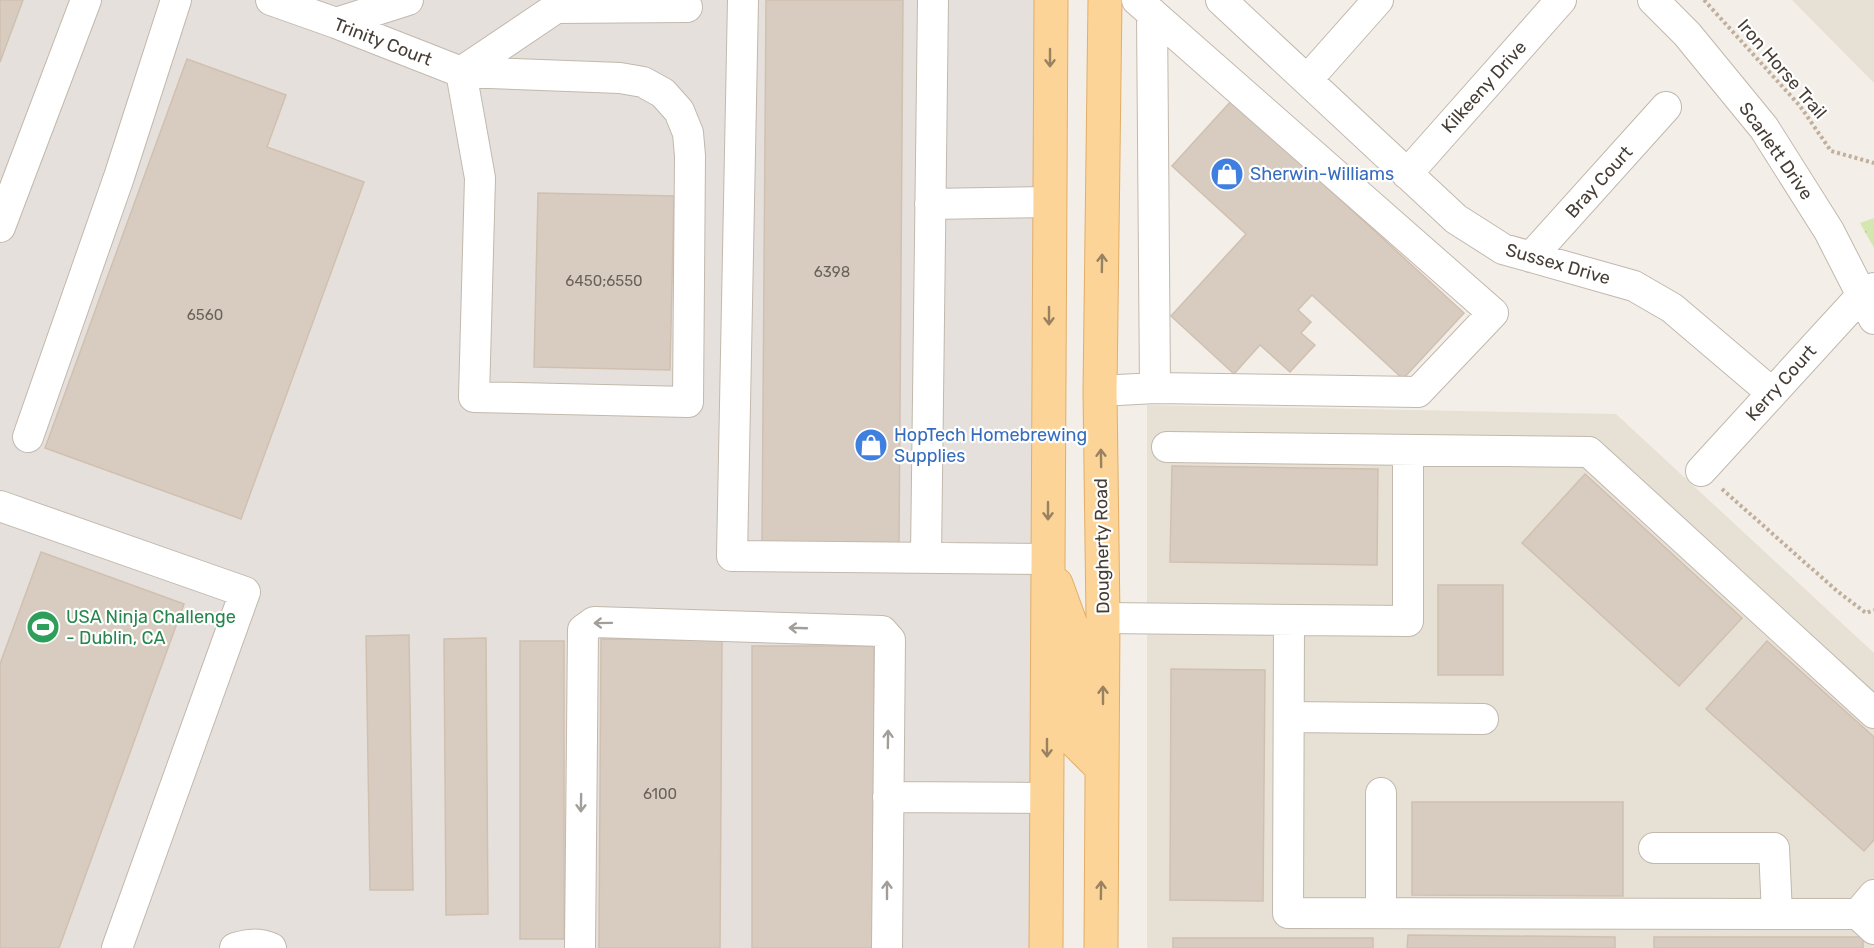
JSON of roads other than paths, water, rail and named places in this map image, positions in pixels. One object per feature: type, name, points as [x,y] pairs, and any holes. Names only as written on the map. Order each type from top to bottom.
[{"type":"main road","points":[[1046,948],[1050,0]]},
{"type":"main road","name":"Dougherty Road","points":[[1101,948],[1103,618],[1100,391],[1105,0]]},
{"type":"main road","points":[[1048,559],[1072,628],[1071,737],[1102,768]]},
{"type":"street","points":[[0,227],[86,0]]},
{"type":"street","points":[[28,437],[119,177],[176,0]]},
{"type":"street","points":[[336,23],[408,0]]},
{"type":"street","points":[[743,0],[732,556],[1048,559]]},
{"type":"street","points":[[926,557],[933,0]]},
{"type":"street","name":"Sussex Drive","points":[[1221,0],[1456,219],[1503,249],[1634,286],[1672,308],[1773,393]]},
{"type":"street","points":[[1306,80],[1378,0]]},
{"type":"street","name":"Kilkeeny Drive","points":[[1407,174],[1561,0]]},
{"type":"street","name":"Scarlett Drive","points":[[1653,0],[1687,34],[1764,128],[1870,300]]},
{"type":"street","name":"Trinity Court","points":[[285,2],[461,72],[620,78],[643,82],[663,93],[679,111],[688,132],[690,156],[688,402],[474,397],[480,178],[461,72]]},
{"type":"street","points":[[1145,6],[1155,388]]},
{"type":"street","points":[[1100,391],[1155,388],[1418,392],[1493,313],[1145,6]]},
{"type":"street","points":[[461,72],[556,8],[687,7]]},
{"type":"street","name":"Bray Court","points":[[1531,257],[1666,108]]},
{"type":"street","points":[[930,204],[1050,202]]},
{"type":"street","name":"Kerry Court","points":[[1701,471],[1773,393],[1870,300]]},
{"type":"street","points":[[1167,447],[1589,452],[1874,713]]},
{"type":"street","points":[[1103,618],[1408,621],[1408,450]]},
{"type":"street","points":[[0,506],[245,592],[117,948]]},
{"type":"street","points":[[1289,620],[1288,913],[1869,913]]},
{"type":"street","points":[[580,948],[583,630],[594,622],[882,631],[890,640],[887,948]]},
{"type":"street","points":[[1289,717],[1483,719]]},
{"type":"street","points":[[1381,793],[1381,913]]},
{"type":"street","points":[[888,797],[1047,798]]},
{"type":"street","points":[[1654,848],[1774,848],[1777,914]]},
{"type":"street","points":[[235,948],[249,944],[271,948]]},
{"type":"place","name":"Sherwin-Williams","points":[[1227,174]]},
{"type":"place","name":"HopTech Homebrewing Supplies","points":[[871,445]]},
{"type":"place","name":"USA Ninja Challenge - Dublin, CA","points":[[43,627]]}]
